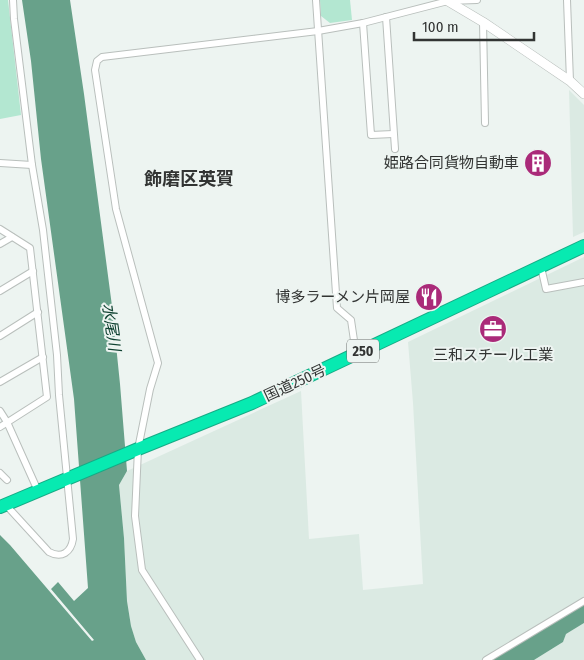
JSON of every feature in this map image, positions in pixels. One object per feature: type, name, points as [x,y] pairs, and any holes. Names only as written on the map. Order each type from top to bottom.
[{"type":"highway","name":"国道250号","points":[[3,506],[252,403],[584,246]]},
{"type":"street","points":[[3,506],[53,555],[59,555],[69,550],[73,538],[66,479],[57,355],[13,0]]},
{"type":"street","points":[[316,0],[337,308],[351,320],[356,354]]},
{"type":"street","points":[[200,660],[142,570],[135,516],[138,449],[150,389],[158,363],[116,209],[96,70],[97,61],[102,57],[318,31],[363,23],[447,1],[477,0]]},
{"type":"street","points":[[567,0],[570,81]]},
{"type":"street","points":[[447,1],[483,22],[570,81],[584,94]]},
{"type":"street","points":[[386,17],[395,149]]},
{"type":"street","points":[[483,22],[485,123]]},
{"type":"street","points":[[363,23],[371,136],[394,134]]},
{"type":"street","points":[[0,163],[32,165]]},
{"type":"street","points":[[0,229],[30,248],[47,397],[0,427]]},
{"type":"street","points":[[0,244],[12,237]]},
{"type":"street","points":[[541,267],[546,289],[584,282]]},
{"type":"street","points":[[0,291],[33,270]]},
{"type":"street","points":[[0,336],[38,312]]},
{"type":"street","points":[[0,382],[42,357]]},
{"type":"street","points":[[0,411],[7,422],[38,491]]},
{"type":"street","points":[[0,473],[7,480]]},
{"type":"street","points":[[486,660],[584,601]]},
{"type":"shaded area","points":[[0,0],[8,0],[21,115],[0,119]]},
{"type":"shaded area","points":[[320,0],[350,0],[352,20],[330,23],[321,16]]},
{"type":"shaded area","points":[[569,90],[584,105],[584,232],[573,237]]},
{"type":"shaded area","points":[[584,257],[584,603],[489,660],[146,660],[136,642],[127,601],[119,485],[127,471],[301,391],[309,539],[359,534],[363,590],[423,584],[408,342]]},
{"type":"shaded area","points":[[584,623],[584,660],[534,660],[563,642],[566,634]]},
{"type":"water","name":"水尾川","points":[[22,0],[70,0],[112,306],[120,384],[127,471],[119,485],[127,601],[136,642],[146,660],[0,660],[0,535],[92,641],[94,640],[51,589],[58,582],[74,601],[88,588],[74,399],[41,159],[31,61]]},
{"type":"water","points":[[584,603],[584,623],[566,634],[563,642],[534,660],[489,660]]},
{"type":"place","name":"姫路合同貨物自動車","points":[[538,163]]},
{"type":"place","name":"博多ラーメン片岡屋","points":[[429,297]]},
{"type":"place","name":"三和スチール工業","points":[[493,329]]},
{"type":"district","name":"飾磨区英賀","points":[[189,179]]}]
